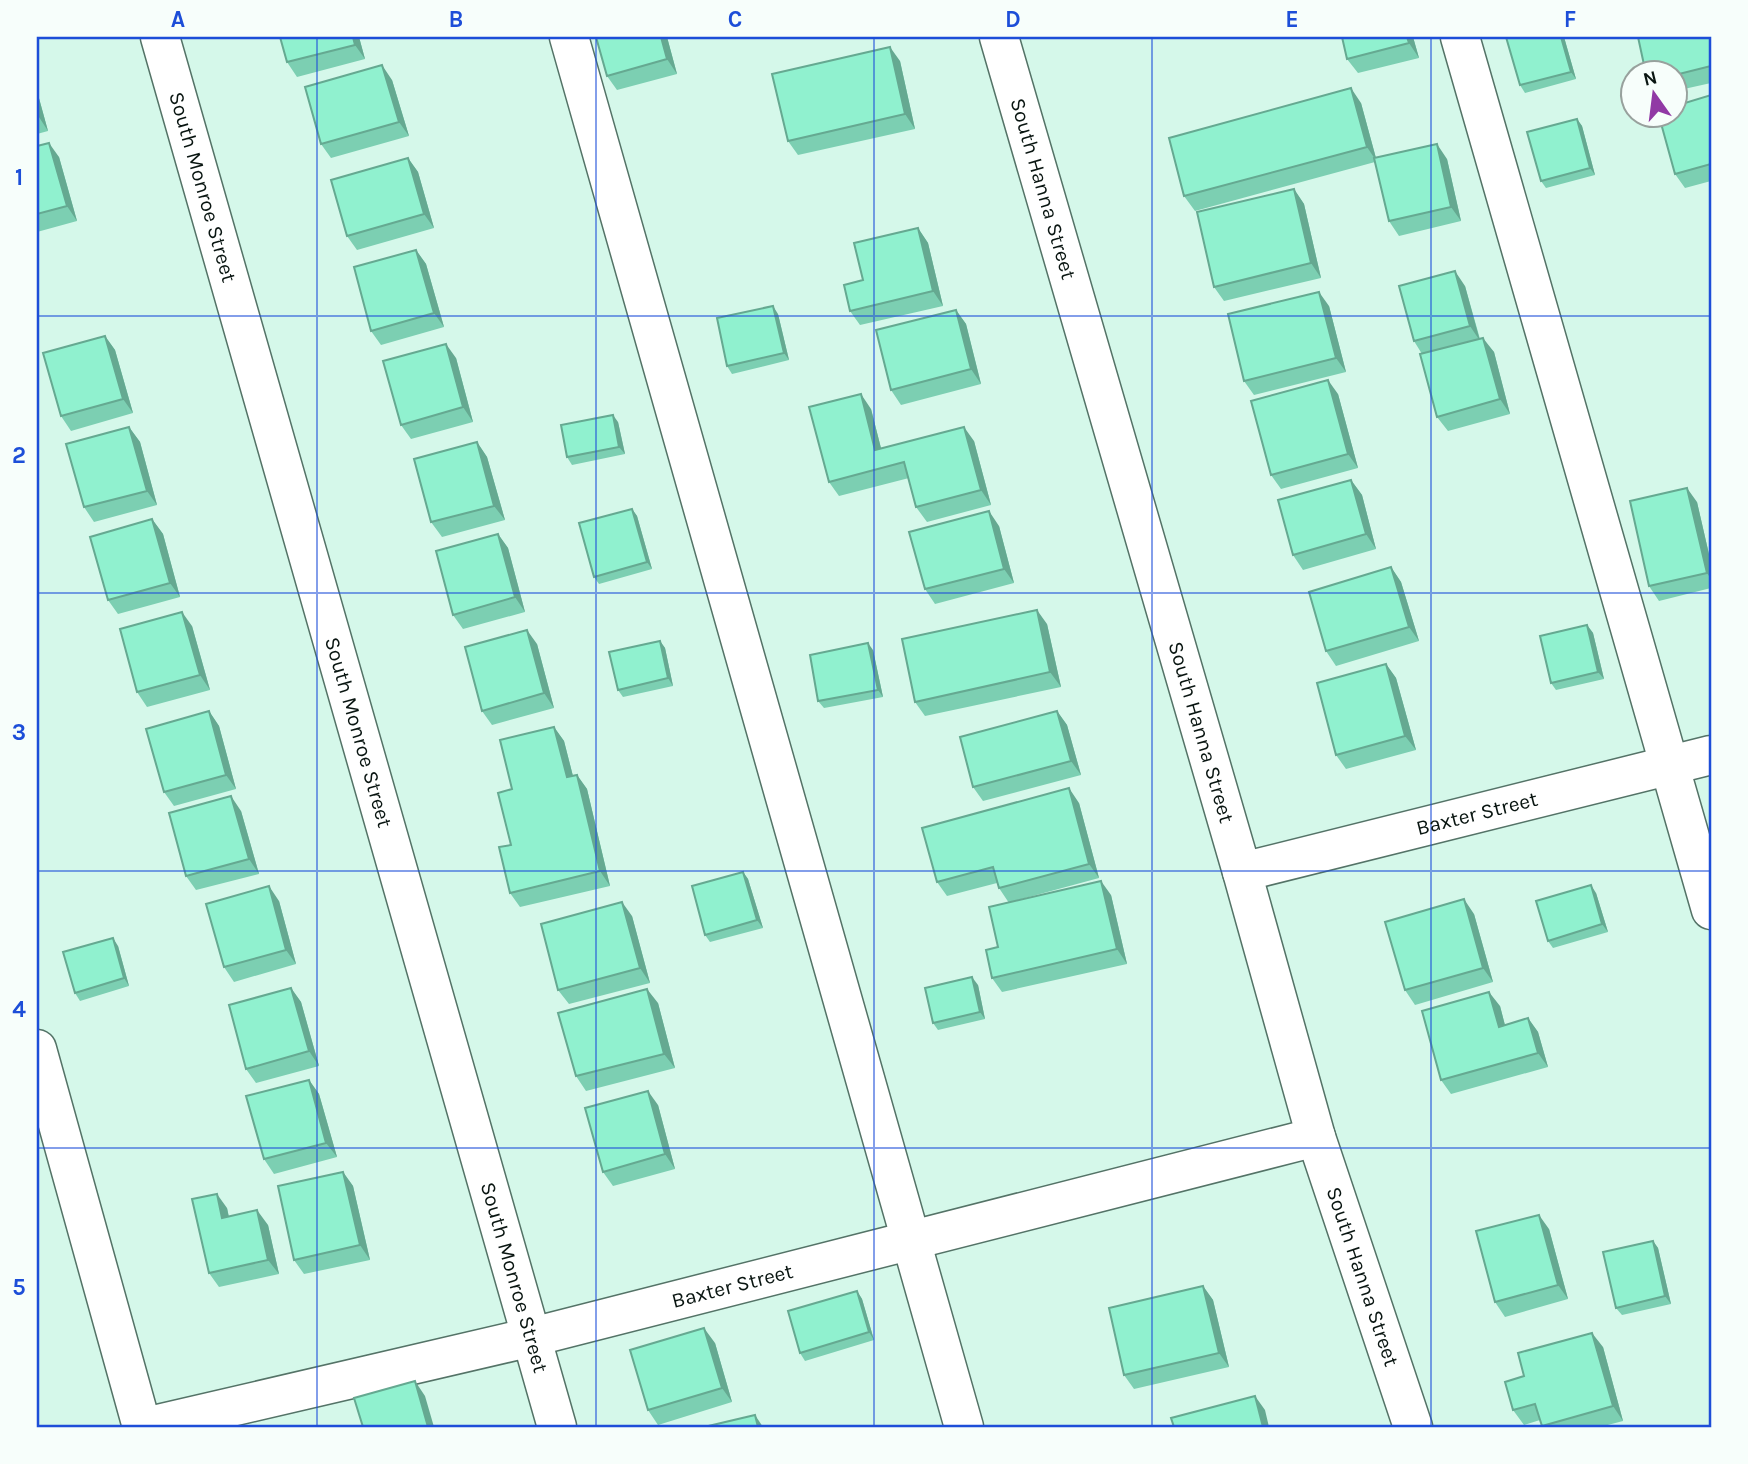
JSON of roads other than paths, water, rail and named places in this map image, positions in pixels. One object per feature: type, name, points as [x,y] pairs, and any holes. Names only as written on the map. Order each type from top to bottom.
[{"type":"street","name":"South Monroe Street","points":[[160,37],[557,1427]]},
{"type":"street","points":[[569,37],[964,1427]]},
{"type":"street","name":"South Hanna Street","points":[[999,37],[1242,872],[1316,1137],[1413,1427]]},
{"type":"street","points":[[1460,37],[1711,910]]},
{"type":"street","name":"Baxter Street","points":[[1242,872],[1711,755]]},
{"type":"street","points":[[37,1049],[144,1427]]},
{"type":"street","name":"Baxter Street","points":[[144,1427],[532,1337],[1316,1137]]}]
